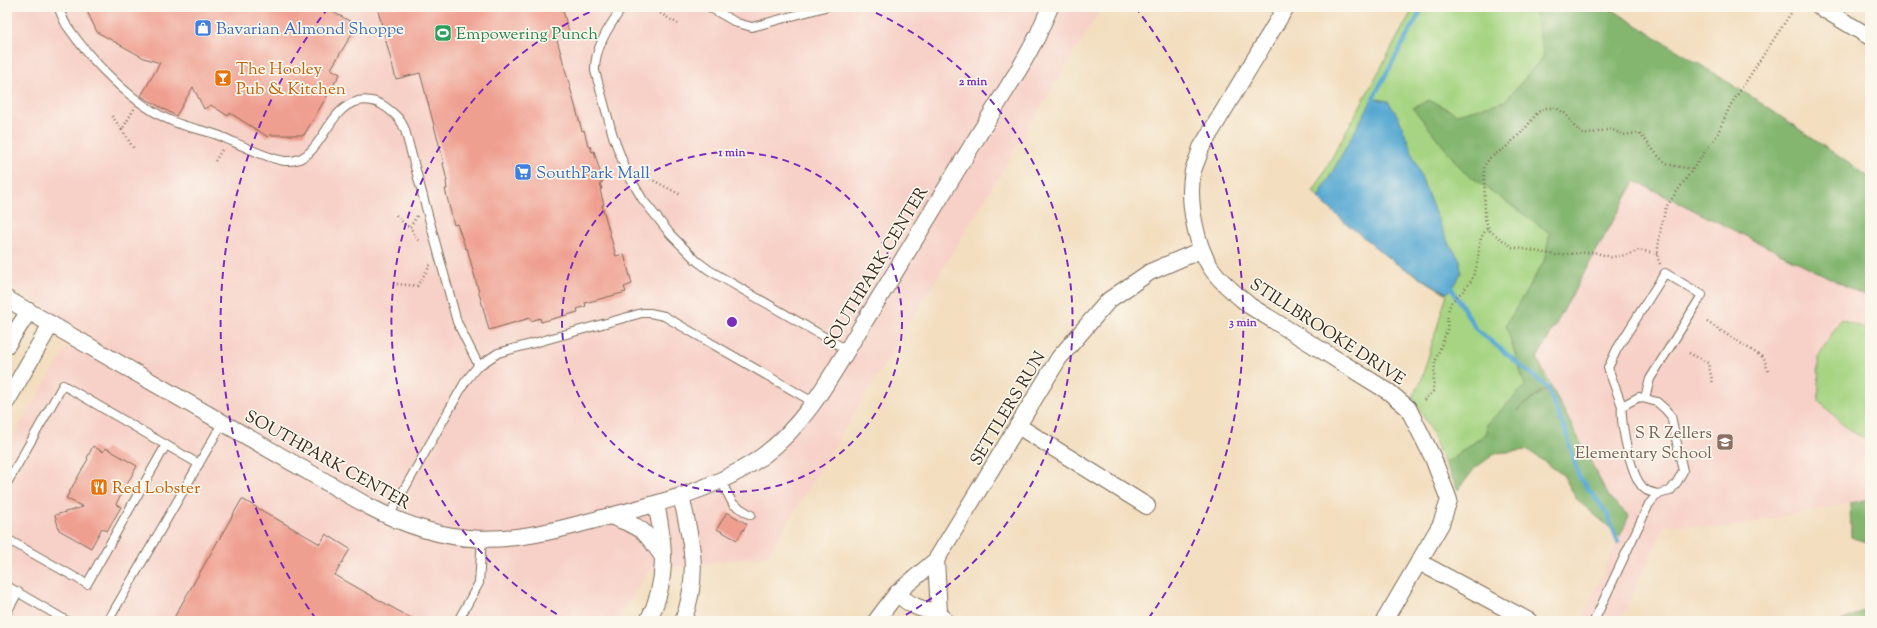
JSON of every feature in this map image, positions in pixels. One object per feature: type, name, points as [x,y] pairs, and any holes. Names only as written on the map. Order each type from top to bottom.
[{"type":"street","name":"SOUTHPARK CENTER","points":[[7,299],[388,516],[436,533],[482,539],[505,539],[533,536],[656,504],[696,492],[721,481],[747,466],[772,448],[786,435],[813,402],[847,350],[1021,66],[1037,37],[1050,7]]},
{"type":"street","name":"STILLBROOKE DRIVE","points":[[1286,7],[1201,148],[1193,172],[1193,211],[1201,250],[1213,271],[1230,290],[1250,306],[1375,382],[1408,408],[1433,458],[1449,500],[1441,524],[1384,621]]},
{"type":"street","points":[[1820,7],[1870,37]]},
{"type":"street","name":"SETTLERS RUN","points":[[876,621],[898,593],[936,560],[1059,358],[1109,300],[1150,272],[1201,250]]},
{"type":"street","points":[[7,345],[29,311]]},
{"type":"street","points":[[7,401],[51,324]]},
{"type":"street","points":[[1018,426],[1147,506]]},
{"type":"street","points":[[680,496],[690,532],[694,560],[692,590],[683,621]]},
{"type":"street","points":[[648,621],[660,594],[663,577],[662,532],[656,504]]},
{"type":"street","points":[[610,516],[642,529],[663,557]]},
{"type":"street","points":[[898,593],[908,604],[915,608],[942,617],[936,560]]},
{"type":"street","points":[[1419,562],[1529,621]]},
{"type":"lane","points":[[58,7],[70,29],[100,65],[116,83],[141,103],[174,122],[210,132],[274,158],[289,161],[307,155],[317,145],[335,115],[353,102],[362,100],[372,101],[391,111],[401,122],[405,130],[457,322],[479,366]]},
{"type":"lane","points":[[623,7],[600,46],[596,56],[595,71],[618,151],[643,200],[671,235],[702,266],[847,350]]},
{"type":"lane","points":[[709,7],[737,23],[752,27],[825,7]]},
{"type":"lane","points":[[1622,406],[1639,398],[1644,398],[1657,402],[1671,416],[1683,471],[1670,491],[1658,494],[1646,490],[1638,481],[1624,435],[1621,415],[1622,406],[1608,368],[1617,349],[1665,273],[1702,295],[1653,373],[1644,398]]},
{"type":"lane","points":[[388,516],[465,382],[479,366],[498,354],[629,317],[650,313],[669,319],[813,402]]},
{"type":"lane","points":[[7,484],[63,385],[199,464]]},
{"type":"lane","points":[[108,621],[223,422]]},
{"type":"lane","points":[[7,539],[87,584],[166,445]]},
{"type":"lane","points":[[721,481],[733,504],[750,515]]},
{"type":"lane","points":[[1594,621],[1649,504],[1658,494]]},
{"type":"lane","points":[[458,621],[479,582],[482,539]]},
{"type":"lane","points":[[7,586],[67,621]]},
{"type":"lane","points":[[7,612],[18,592]]},
{"type":"path","points":[[650,7],[678,24]]},
{"type":"path","points":[[1665,273],[1658,259],[1658,254],[1661,227],[1666,207],[1717,135],[1730,106],[1795,7]]},
{"type":"path","points":[[1658,254],[1639,250],[1627,255],[1611,257],[1593,252],[1556,255],[1512,247],[1490,231],[1485,219],[1484,166],[1490,158],[1506,147],[1524,130],[1538,112],[1546,108],[1556,108],[1566,114],[1574,126],[1584,135],[1611,129],[1623,135],[1638,133],[1647,140],[1655,153],[1665,162],[1693,169]]},
{"type":"path","points":[[122,130],[134,109]]},
{"type":"path","points":[[112,116],[134,149]]},
{"type":"path","points":[[215,161],[224,146]]},
{"type":"path","points":[[643,175],[681,195]]},
{"type":"path","points":[[410,227],[419,212]]},
{"type":"path","points":[[396,215],[406,226],[410,227],[420,243]]},
{"type":"path","points":[[1424,400],[1432,391],[1435,362],[1444,342],[1447,330],[1448,311],[1453,300],[1471,281],[1476,269],[1481,238],[1488,226]]},
{"type":"path","points":[[397,284],[417,286],[432,261]]},
{"type":"path","points":[[1707,322],[1764,358],[1768,372]]},
{"type":"path","points":[[1689,354],[1708,363],[1713,384]]},
{"type":"shaded area","points":[[7,7],[1102,7],[768,555],[650,571],[638,586],[618,621],[7,621],[7,446],[79,328],[7,284]]},
{"type":"shaded area","name":"S R Zellers Elementary School","points":[[1635,181],[1870,298],[1870,499],[1726,528],[1665,524],[1620,621],[1591,621],[1584,615],[1629,516],[1609,497],[1537,358]]},
{"type":"green space","points":[[1414,7],[1608,7],[1635,181],[1537,358],[1551,386],[1445,464],[1428,424],[1412,397],[1421,381],[1447,294],[1392,261],[1313,192]]},
{"type":"green space","points":[[1533,7],[1608,7],[1755,99],[1870,178],[1870,298],[1635,181],[1537,358],[1547,387],[1516,411],[1551,386],[1609,497],[1629,516],[1620,536],[1577,500],[1563,475],[1528,450],[1496,453],[1475,468],[1458,490],[1445,464],[1487,433],[1487,424],[1525,386],[1506,325],[1544,261],[1550,233],[1463,171],[1413,108],[1429,100],[1457,114],[1505,101],[1544,56]]},
{"type":"green space","points":[[1841,319],[1870,331],[1870,441],[1849,430],[1819,401],[1818,357]]},
{"type":"green space","points":[[1870,499],[1870,543],[1851,537],[1850,503]]},
{"type":"green space","points":[[1870,608],[1870,621],[1841,621]]},
{"type":"water","points":[[1373,98],[1388,101],[1399,118],[1435,213],[1448,242],[1460,260],[1461,272],[1456,283],[1447,293],[1392,261],[1318,198]]},
{"type":"building","points":[[85,7],[324,7],[357,25],[331,69],[340,74],[304,135],[270,135],[268,137],[230,113],[228,116],[211,105],[204,109],[193,87],[176,116],[141,96],[160,63],[144,58],[97,32]]},
{"type":"building","name":"SouthPark Mall","points":[[377,7],[562,7],[569,32],[556,36],[582,131],[584,130],[588,146],[590,146],[592,152],[594,151],[603,182],[600,183],[602,189],[600,190],[604,205],[602,205],[616,256],[624,254],[632,284],[624,287],[626,292],[585,303],[586,306],[577,309],[578,312],[541,322],[540,318],[531,321],[530,318],[489,330],[467,248],[466,249],[457,224],[454,225],[445,189],[447,189],[447,181],[444,163],[420,73],[396,79]]},
{"type":"building","name":"Red Lobster","points":[[93,446],[103,452],[106,448],[137,466],[116,504],[121,507],[107,531],[102,528],[91,548],[59,530],[55,515],[83,507],[66,498],[88,459],[87,458]]},
{"type":"building","points":[[242,499],[320,544],[326,534],[350,549],[335,575],[416,621],[172,621]]},
{"type":"building","points":[[727,512],[747,524],[737,540],[717,529]]},
{"type":"waterway","points":[[1373,104],[1373,98],[1423,7]]},
{"type":"waterway","points":[[1449,284],[1476,329],[1547,387],[1566,432],[1579,477],[1607,513],[1618,542]]},
{"type":"place","name":"Bavarian Almond Shoppe","points":[[203,28]]},
{"type":"place","name":"Empowering Punch","points":[[443,33]]},
{"type":"place","name":"The Hooley Pub & Kitchen","points":[[223,78]]},
{"type":"place","name":"SouthPark Mall","points":[[523,172]]},
{"type":"place","name":"S R Zellers Elementary School","points":[[1725,442]]},
{"type":"place","name":"Red Lobster","points":[[99,487]]}]
